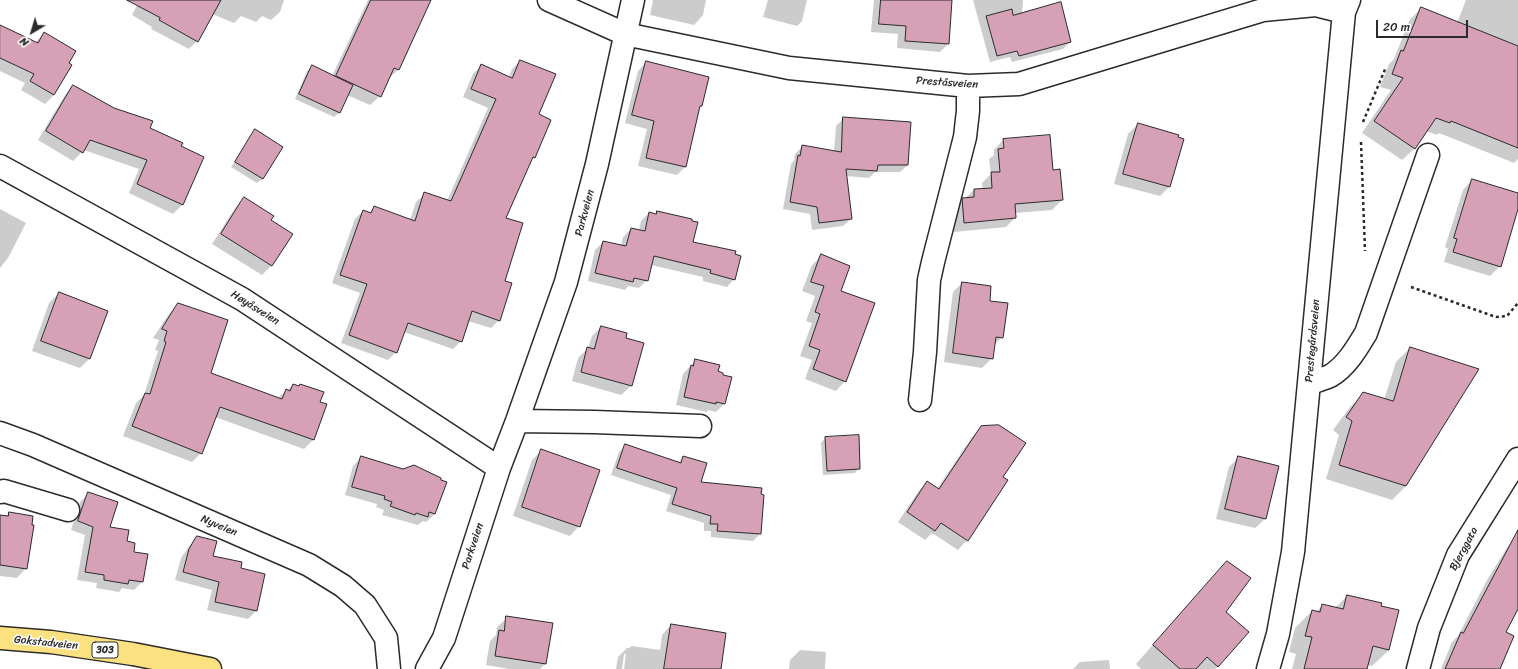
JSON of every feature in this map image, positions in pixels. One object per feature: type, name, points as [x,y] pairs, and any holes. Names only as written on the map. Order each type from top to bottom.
[{"type":"main road","name":"Gokstadveien","points":[[0,638],[51,642],[133,654],[210,669]]},
{"type":"street","name":"Preståsveien","points":[[549,0],[625,34],[789,68],[968,86],[1019,84],[1264,10],[1316,5],[1347,6]]},
{"type":"street","name":"Parkveien","points":[[427,669],[444,638],[499,468],[566,282],[597,164],[633,0]]},
{"type":"street","name":"Prestegårdsveien","points":[[1268,669],[1278,634],[1293,552],[1347,6]]},
{"type":"street","points":[[920,400],[925,352],[929,280],[932,262],[965,137],[968,111],[968,86]]},
{"type":"street","points":[[1309,384],[1331,375],[1354,354],[1366,333],[1428,155]]},
{"type":"street","name":"Høyåsveien","points":[[0,166],[242,299],[499,468]]},
{"type":"street","points":[[517,421],[700,426]]},
{"type":"street","name":"Nyveien","points":[[0,433],[33,445],[309,565],[343,586],[365,605],[386,638],[389,669]]},
{"type":"street","name":"Bjerggata","points":[[1418,669],[1429,628],[1458,555],[1518,459]]},
{"type":"street","points":[[0,492],[4,490],[68,510]]},
{"type":"path","points":[[1360,127],[1386,67]]},
{"type":"path","points":[[1361,135],[1365,264],[1372,275],[1386,278],[1496,317],[1507,316],[1518,303]]},
{"type":"building","points":[[127,0],[221,0],[198,42],[159,20],[160,18]]},
{"type":"building","points":[[371,0],[431,0],[399,70],[394,68],[381,97],[336,76]]},
{"type":"building","points":[[881,0],[952,0],[949,44],[905,41],[906,26],[879,24]]},
{"type":"building","points":[[1061,2],[1071,42],[1019,56],[1017,51],[997,56],[986,16],[1012,9],[1013,15]]},
{"type":"building","points":[[1421,7],[1518,46],[1518,148],[1451,121],[1450,123],[1436,118],[1415,149],[1374,121],[1403,78],[1392,74],[1401,50],[1403,51]]},
{"type":"building","points":[[0,25],[38,43],[44,32],[76,51],[69,63],[72,65],[54,95],[30,81],[34,74],[0,58]]},
{"type":"building","points":[[520,60],[556,74],[539,114],[551,120],[535,158],[533,157],[506,218],[523,223],[505,281],[512,283],[500,321],[472,311],[462,342],[408,323],[397,353],[349,335],[367,284],[340,275],[363,210],[371,213],[374,206],[415,221],[424,192],[451,201],[496,99],[471,89],[481,64],[512,78]]},
{"type":"building","points":[[646,61],[709,77],[702,106],[700,106],[686,167],[646,158],[654,121],[632,115]]},
{"type":"building","points":[[312,65],[353,85],[340,113],[299,94]]},
{"type":"building","points":[[73,85],[114,108],[153,121],[150,128],[183,143],[181,146],[204,157],[183,205],[137,184],[147,160],[90,140],[83,153],[46,131]]},
{"type":"building","points":[[843,117],[911,122],[908,165],[878,165],[877,171],[846,169],[852,219],[819,223],[817,207],[790,202],[798,155],[800,156],[802,145],[841,152]]},
{"type":"building","points":[[1138,123],[1179,135],[1178,137],[1184,139],[1170,187],[1123,174]]},
{"type":"building","points":[[255,129],[283,147],[263,179],[235,162]]},
{"type":"building","points":[[1050,135],[1053,170],[1060,169],[1063,200],[1015,204],[1016,218],[964,223],[962,198],[974,197],[974,189],[992,188],[991,172],[1000,172],[998,149],[1004,148],[1003,139]]},
{"type":"building","points":[[1472,179],[1518,193],[1518,209],[1501,267],[1453,252],[1457,239],[1454,238]]},
{"type":"building","points":[[244,197],[274,216],[271,220],[293,234],[272,266],[221,234]]},
{"type":"building","points":[[657,211],[692,219],[692,221],[698,222],[693,242],[736,251],[735,254],[741,256],[735,280],[710,273],[711,270],[654,256],[648,281],[634,278],[633,282],[595,273],[603,241],[626,246],[631,228],[645,231],[649,212],[656,214]]},
{"type":"building","points":[[821,254],[850,266],[841,291],[875,303],[846,382],[813,369],[820,350],[809,346],[820,314],[815,312],[824,286],[811,282]]},
{"type":"building","points":[[962,282],[991,286],[990,301],[1008,303],[1003,338],[996,337],[993,359],[953,353]]},
{"type":"building","points":[[59,292],[108,311],[90,359],[41,341]]},
{"type":"building","points":[[178,303],[228,320],[211,373],[282,399],[286,389],[290,391],[293,384],[299,386],[300,384],[324,392],[320,402],[327,404],[314,440],[220,407],[202,454],[132,426],[145,393],[150,394],[166,342],[164,341],[167,331],[162,329]]},
{"type":"building","points":[[601,326],[627,333],[626,338],[644,343],[632,386],[581,372],[587,347],[594,349]]},
{"type":"building","points":[[1410,347],[1479,369],[1406,486],[1339,465],[1352,421],[1346,417],[1363,392],[1393,401]]},
{"type":"building","points":[[695,359],[720,365],[718,371],[723,373],[723,375],[732,377],[725,404],[716,402],[716,404],[684,397],[691,365],[693,366]]},
{"type":"building","points":[[999,425],[1026,443],[1003,477],[1008,480],[968,541],[941,523],[935,531],[907,512],[927,481],[939,489],[981,426]]},
{"type":"building","points":[[859,435],[860,469],[827,471],[825,437]]},
{"type":"building","points":[[625,444],[681,463],[683,456],[707,463],[701,482],[762,488],[761,494],[764,495],[761,534],[717,531],[718,524],[710,524],[711,516],[672,504],[677,488],[617,468]]},
{"type":"building","points":[[541,449],[600,470],[580,527],[522,507]]},
{"type":"building","points":[[361,456],[403,469],[414,465],[447,482],[435,514],[429,512],[428,517],[416,513],[415,515],[390,506],[392,502],[384,499],[385,496],[352,487]]},
{"type":"building","points":[[1238,456],[1279,466],[1266,519],[1225,509]]},
{"type":"building","points":[[88,492],[118,502],[110,527],[129,530],[127,541],[135,543],[134,552],[148,554],[143,582],[129,580],[128,584],[104,580],[104,575],[85,572],[93,527],[78,521]]},
{"type":"building","points":[[9,512],[33,516],[32,525],[34,525],[27,569],[0,565],[0,515],[8,516]]},
{"type":"building","points":[[1518,530],[1518,609],[1506,632],[1514,636],[1500,669],[1445,669],[1461,632],[1463,633]]},
{"type":"building","points":[[197,536],[217,541],[213,556],[242,562],[241,568],[265,574],[257,611],[215,602],[219,582],[183,572],[189,549]]},
{"type":"building","points":[[1227,561],[1251,578],[1226,612],[1249,632],[1218,667],[1207,657],[1196,669],[1180,669],[1153,645]]},
{"type":"building","points":[[1347,595],[1382,603],[1381,606],[1399,610],[1389,650],[1373,646],[1367,669],[1304,669],[1312,637],[1305,636],[1312,610],[1320,612],[1322,604],[1343,609]]},
{"type":"building","points":[[506,616],[553,623],[546,664],[495,656],[499,630],[504,631]]},
{"type":"building","points":[[671,624],[726,633],[721,669],[664,669]]}]
